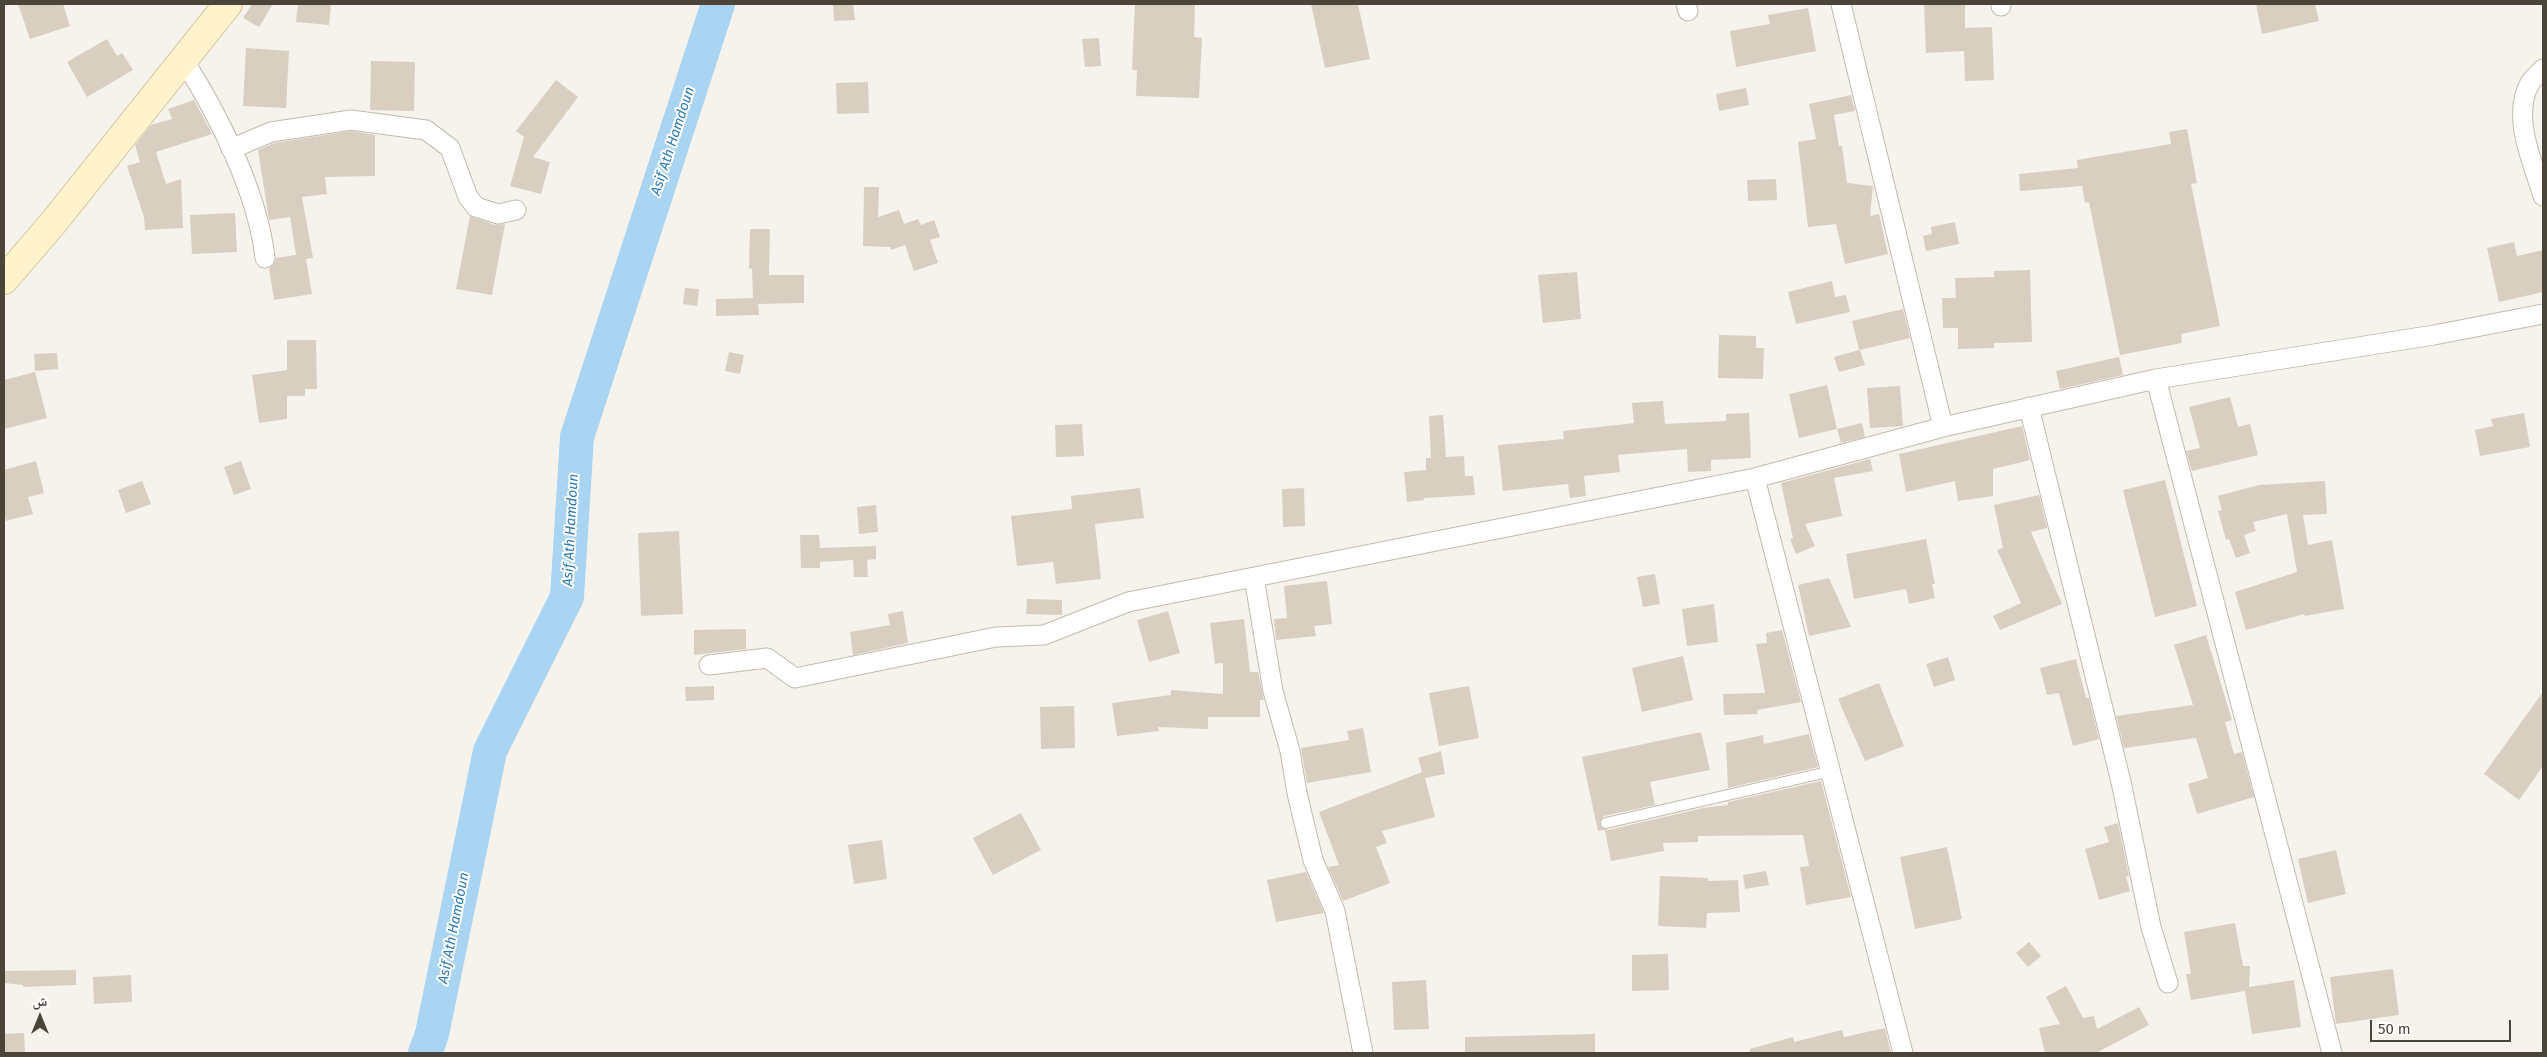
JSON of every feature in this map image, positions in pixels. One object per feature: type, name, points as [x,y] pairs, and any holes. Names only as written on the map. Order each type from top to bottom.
[{"type":"street","points":[[4,280],[60,215],[228,4]]},
{"type":"street","points":[[1842,4],[1943,427]]},
{"type":"street","points":[[183,59],[206,94],[231,149],[263,239],[265,258]]},
{"type":"street","points":[[2543,68],[2530,82],[2524,101],[2523,120],[2526,138],[2543,196]]},
{"type":"street","points":[[231,149],[271,132],[351,120],[426,130],[450,148],[468,197],[476,207],[498,214],[516,210]]},
{"type":"street","points":[[709,665],[767,658],[795,678],[996,637],[1044,635],[1128,602],[1755,478],[1943,427],[2156,379],[2424,336],[2543,314]]},
{"type":"street","points":[[2156,379],[2332,1053]]},
{"type":"street","points":[[2029,407],[2121,782],[2151,927],[2168,983]]},
{"type":"street","points":[[1755,478],[1832,771],[1902,1053]]},
{"type":"street","points":[[1254,577],[1273,691],[1290,751],[1313,860],[1335,911],[1364,1053]]},
{"type":"lane","points":[[1606,823],[1832,771]]},
{"type":"building","points":[[18,4],[63,4],[70,26],[30,39]]},
{"type":"building","points":[[252,4],[273,4],[259,27],[243,18]]},
{"type":"building","points":[[298,4],[331,4],[329,25],[296,22]]},
{"type":"building","points":[[833,4],[853,4],[855,20],[834,21]]},
{"type":"building","points":[[1135,4],[1195,4],[1194,37],[1202,38],[1199,98],[1136,96],[1137,70],[1132,70]]},
{"type":"building","points":[[1311,4],[1358,4],[1370,59],[1325,68]]},
{"type":"building","points":[[1924,4],[1965,4],[1965,28],[1992,27],[1994,80],[1965,81],[1964,51],[1926,53]]},
{"type":"building","points":[[2256,4],[2315,4],[2319,21],[2262,34]]},
{"type":"building","points":[[1808,8],[1816,51],[1736,67],[1730,31],[1770,24],[1768,15]]},
{"type":"building","points":[[1099,38],[1101,66],[1085,67],[1082,39]]},
{"type":"building","points":[[107,39],[117,56],[122,53],[133,70],[87,97],[67,62]]},
{"type":"building","points":[[246,48],[289,51],[286,108],[243,106]]},
{"type":"building","points":[[371,61],[415,62],[414,111],[370,110]]},
{"type":"building","points":[[556,80],[578,97],[533,157],[550,162],[541,194],[510,186],[524,137],[516,131]]},
{"type":"building","points":[[868,82],[869,113],[837,114],[836,83]]},
{"type":"building","points":[[1746,88],[1749,105],[1719,111],[1716,94]]},
{"type":"building","points":[[1851,95],[1855,111],[1834,115],[1839,146],[1842,146],[1847,183],[1873,186],[1870,216],[1879,214],[1888,254],[1845,264],[1836,224],[1808,227],[1798,142],[1816,139],[1809,104]]},
{"type":"building","points":[[194,100],[212,134],[156,152],[166,184],[181,179],[183,228],[145,230],[144,217],[127,166],[140,162],[135,145],[151,125],[172,119],[168,109]]},
{"type":"building","points":[[2187,129],[2197,183],[2191,184],[2220,326],[2181,334],[2182,343],[2120,355],[2089,202],[2085,203],[2082,186],[2020,191],[2019,174],[2078,168],[2077,160],[2171,144],[2169,132]]},
{"type":"building","points":[[351,131],[375,135],[375,176],[325,177],[327,194],[302,197],[313,258],[306,259],[312,294],[274,300],[269,268],[276,258],[296,255],[290,217],[269,220],[258,150],[274,143]]},
{"type":"building","points":[[1776,179],[1777,200],[1748,201],[1747,180]]},
{"type":"building","points":[[864,187],[879,187],[878,217],[899,210],[904,224],[918,219],[921,225],[934,220],[940,237],[930,240],[938,263],[914,271],[905,245],[891,250],[890,247],[863,246]]},
{"type":"building","points":[[235,213],[237,252],[192,254],[190,215]]},
{"type":"building","points":[[470,216],[495,225],[505,224],[492,295],[456,289]]},
{"type":"building","points":[[1955,222],[1959,244],[1926,251],[1923,236],[1932,234],[1931,227]]},
{"type":"building","points":[[750,229],[770,229],[769,275],[804,275],[804,303],[758,304],[759,315],[716,316],[716,299],[753,298],[752,269],[749,268]]},
{"type":"building","points":[[2514,242],[2517,256],[2543,250],[2543,292],[2499,302],[2487,248]]},
{"type":"building","points":[[2030,270],[2032,342],[1994,343],[1994,348],[1958,349],[1958,328],[1943,328],[1942,298],[1956,298],[1955,278],[1994,277],[1994,271]]},
{"type":"building","points":[[1577,272],[1581,319],[1543,323],[1538,275]]},
{"type":"building","points":[[1832,281],[1835,297],[1846,295],[1850,312],[1796,324],[1788,292]]},
{"type":"building","points":[[685,288],[699,289],[697,306],[683,304]]},
{"type":"building","points":[[1903,309],[1910,338],[1860,350],[1865,365],[1839,372],[1834,357],[1859,350],[1852,321]]},
{"type":"building","points":[[1719,335],[1756,336],[1756,348],[1764,348],[1763,379],[1718,378]]},
{"type":"building","points":[[287,340],[316,340],[317,389],[305,389],[305,396],[287,396],[287,419],[259,423],[252,375],[287,370]]},
{"type":"building","points":[[729,352],[744,355],[740,374],[725,371]]},
{"type":"building","points":[[57,353],[58,369],[35,371],[34,354]]},
{"type":"building","points":[[2119,357],[2123,375],[2060,389],[2056,371]]},
{"type":"building","points":[[35,372],[47,418],[4,429],[4,380]]},
{"type":"building","points":[[1827,385],[1837,429],[1799,438],[1789,394]]},
{"type":"building","points":[[1900,386],[1903,426],[1870,428],[1867,388]]},
{"type":"building","points":[[2230,397],[2238,427],[2250,424],[2258,455],[2192,471],[2186,451],[2200,448],[2189,407]]},
{"type":"building","points":[[1663,401],[1665,424],[1726,421],[1726,414],[1749,413],[1751,458],[1711,460],[1711,471],[1688,472],[1687,449],[1618,455],[1620,472],[1584,476],[1586,496],[1570,498],[1568,484],[1503,491],[1498,445],[1564,439],[1563,431],[1634,423],[1632,403]]},
{"type":"building","points":[[2524,413],[2530,447],[2480,456],[2475,430],[2493,426],[2491,419]]},
{"type":"building","points":[[1443,415],[1446,457],[1464,456],[1465,476],[1473,476],[1475,495],[1424,498],[1424,500],[1407,502],[1404,472],[1426,470],[1426,458],[1431,458],[1429,416]]},
{"type":"building","points":[[1862,423],[1865,437],[1841,443],[1837,429]]},
{"type":"building","points":[[1082,424],[1084,456],[1056,457],[1055,425]]},
{"type":"building","points":[[2022,426],[2030,460],[1993,469],[1993,496],[1958,501],[1955,481],[1906,492],[1899,454]]},
{"type":"building","points":[[1870,459],[1873,471],[1834,478],[1842,516],[1805,524],[1815,546],[1796,554],[1790,539],[1793,538],[1781,483]]},
{"type":"building","points":[[36,461],[44,493],[28,497],[33,514],[6,521],[4,511],[4,470]]},
{"type":"building","points":[[241,461],[251,489],[234,495],[224,467]]},
{"type":"building","points":[[2165,480],[2197,606],[2155,617],[2123,490]]},
{"type":"building","points":[[142,481],[151,504],[126,513],[118,490]]},
{"type":"building","points":[[2325,481],[2327,514],[2303,515],[2308,545],[2332,540],[2344,609],[2305,616],[2304,614],[2246,630],[2235,592],[2297,572],[2287,514],[2253,522],[2256,531],[2244,535],[2250,553],[2236,558],[2229,539],[2226,540],[2218,511],[2222,510],[2218,496],[2259,485]]},
{"type":"building","points":[[1140,488],[1144,518],[1095,524],[1101,579],[1056,584],[1053,562],[1017,566],[1011,516],[1072,509],[1071,496]]},
{"type":"building","points":[[1304,488],[1305,526],[1283,527],[1282,489]]},
{"type":"building","points":[[2039,495],[2047,528],[2031,532],[2062,604],[2000,630],[1993,616],[2021,603],[1997,550],[2003,548],[1994,505]]},
{"type":"building","points":[[876,505],[878,532],[859,534],[857,507]]},
{"type":"building","points":[[679,531],[683,614],[641,616],[638,533]]},
{"type":"building","points":[[800,535],[819,535],[820,548],[876,546],[876,559],[867,560],[868,577],[854,577],[853,560],[820,562],[820,568],[801,568]]},
{"type":"building","points":[[1926,539],[1935,584],[1932,584],[1935,598],[1909,604],[1906,589],[1854,599],[1846,554]]},
{"type":"building","points":[[1655,574],[1660,604],[1643,607],[1637,577]]},
{"type":"building","points":[[1829,578],[1851,627],[1809,636],[1798,585]]},
{"type":"building","points":[[1327,581],[1332,624],[1314,626],[1316,636],[1276,640],[1274,619],[1287,618],[1284,586]]},
{"type":"building","points":[[1027,599],[1062,600],[1062,615],[1026,614]]},
{"type":"building","points":[[1714,604],[1718,642],[1687,646],[1682,609]]},
{"type":"building","points":[[903,611],[908,643],[853,655],[850,632],[890,625],[888,614]]},
{"type":"building","points":[[1168,611],[1180,653],[1149,662],[1137,620]]},
{"type":"building","points":[[1244,619],[1250,672],[1258,672],[1264,700],[1260,700],[1260,717],[1208,717],[1208,729],[1158,727],[1159,731],[1117,736],[1112,703],[1171,695],[1171,690],[1223,694],[1223,663],[1215,664],[1210,623]]},
{"type":"building","points":[[746,629],[746,649],[694,655],[694,630]]},
{"type":"building","points":[[1782,630],[1801,702],[1757,710],[1758,714],[1724,715],[1723,694],[1765,693],[1756,644],[1767,643],[1766,633]]},
{"type":"building","points":[[2206,635],[2232,720],[2225,722],[2234,754],[2242,752],[2254,797],[2197,814],[2188,784],[2208,778],[2196,738],[2124,748],[2116,716],[2193,705],[2174,645]]},
{"type":"building","points":[[1683,656],[1693,700],[1642,712],[1632,668]]},
{"type":"building","points":[[1948,657],[1955,680],[1934,687],[1926,664]]},
{"type":"building","points":[[2076,659],[2086,698],[2089,698],[2099,739],[2073,746],[2059,693],[2047,695],[2040,668]]},
{"type":"building","points":[[1879,683],[1904,746],[1865,761],[1838,699]]},
{"type":"building","points":[[714,686],[714,700],[686,701],[685,687]]},
{"type":"building","points":[[1469,686],[1479,738],[1439,746],[1429,693]]},
{"type":"building","points":[[2543,692],[2543,766],[2519,800],[2484,774]]},
{"type":"building","points":[[1074,706],[1075,748],[1041,749],[1040,707]]},
{"type":"building","points":[[1363,728],[1371,772],[1307,783],[1301,748],[1349,740],[1347,731]]},
{"type":"building","points":[[1701,732],[1710,770],[1650,782],[1655,805],[1604,816],[1600,821],[1601,827],[1608,830],[1703,808],[1728,805],[1728,802],[1821,781],[1851,897],[1806,905],[1800,867],[1809,866],[1803,835],[1698,836],[1698,842],[1663,843],[1664,851],[1611,861],[1605,830],[1598,831],[1582,757]]},
{"type":"building","points":[[1809,734],[1818,767],[1728,788],[1726,743],[1763,735],[1764,744]]},
{"type":"building","points":[[1441,751],[1445,774],[1425,778],[1435,817],[1382,831],[1387,843],[1376,847],[1390,883],[1343,901],[1328,867],[1339,865],[1319,812],[1422,772],[1418,758]]},
{"type":"building","points":[[1021,813],[1041,850],[993,875],[973,838]]},
{"type":"building","points":[[2118,823],[2129,876],[2126,877],[2130,891],[2099,900],[2085,849],[2109,842],[2104,827]]},
{"type":"building","points":[[882,840],[887,879],[854,884],[848,845]]},
{"type":"building","points":[[1947,847],[1962,919],[1915,929],[1900,857]]},
{"type":"building","points":[[2336,850],[2346,894],[2308,903],[2298,859]]},
{"type":"building","points":[[1766,871],[1769,885],[1745,889],[1743,875]]},
{"type":"building","points":[[1306,872],[1324,913],[1276,922],[1267,880]]},
{"type":"building","points":[[1660,876],[1708,878],[1708,881],[1738,880],[1740,912],[1707,913],[1706,928],[1658,926]]},
{"type":"building","points":[[2235,923],[2243,966],[2250,966],[2249,987],[2294,980],[2301,1027],[2252,1034],[2245,991],[2191,1000],[2186,974],[2191,974],[2184,932]]},
{"type":"building","points":[[2029,942],[2041,956],[2028,967],[2016,953]]},
{"type":"building","points":[[1668,954],[1669,990],[1632,991],[1632,955]]},
{"type":"building","points":[[2393,969],[2399,1015],[2336,1024],[2330,977]]},
{"type":"building","points":[[76,970],[76,985],[23,987],[23,985],[4,983],[4,971]]},
{"type":"building","points":[[131,975],[132,1002],[94,1004],[93,977]]},
{"type":"building","points":[[1426,980],[1429,1029],[1394,1030],[1392,982]]},
{"type":"building","points":[[2066,986],[2083,1018],[2094,1016],[2097,1029],[2139,1007],[2149,1025],[2096,1053],[2045,1053],[2039,1028],[2060,1024],[2046,997]]},
{"type":"building","points":[[1885,1028],[1891,1053],[1750,1053],[1750,1049],[1793,1037],[1794,1042],[1842,1030],[1844,1037]]},
{"type":"building","points":[[24,1033],[25,1053],[4,1053],[4,1034]]},
{"type":"building","points":[[1595,1034],[1595,1053],[1465,1053],[1465,1037]]},
{"type":"waterway","name":"Asif Ath Hamdoun","points":[[425,1053],[432,1034],[490,751],[567,597],[577,437],[718,4]]}]
